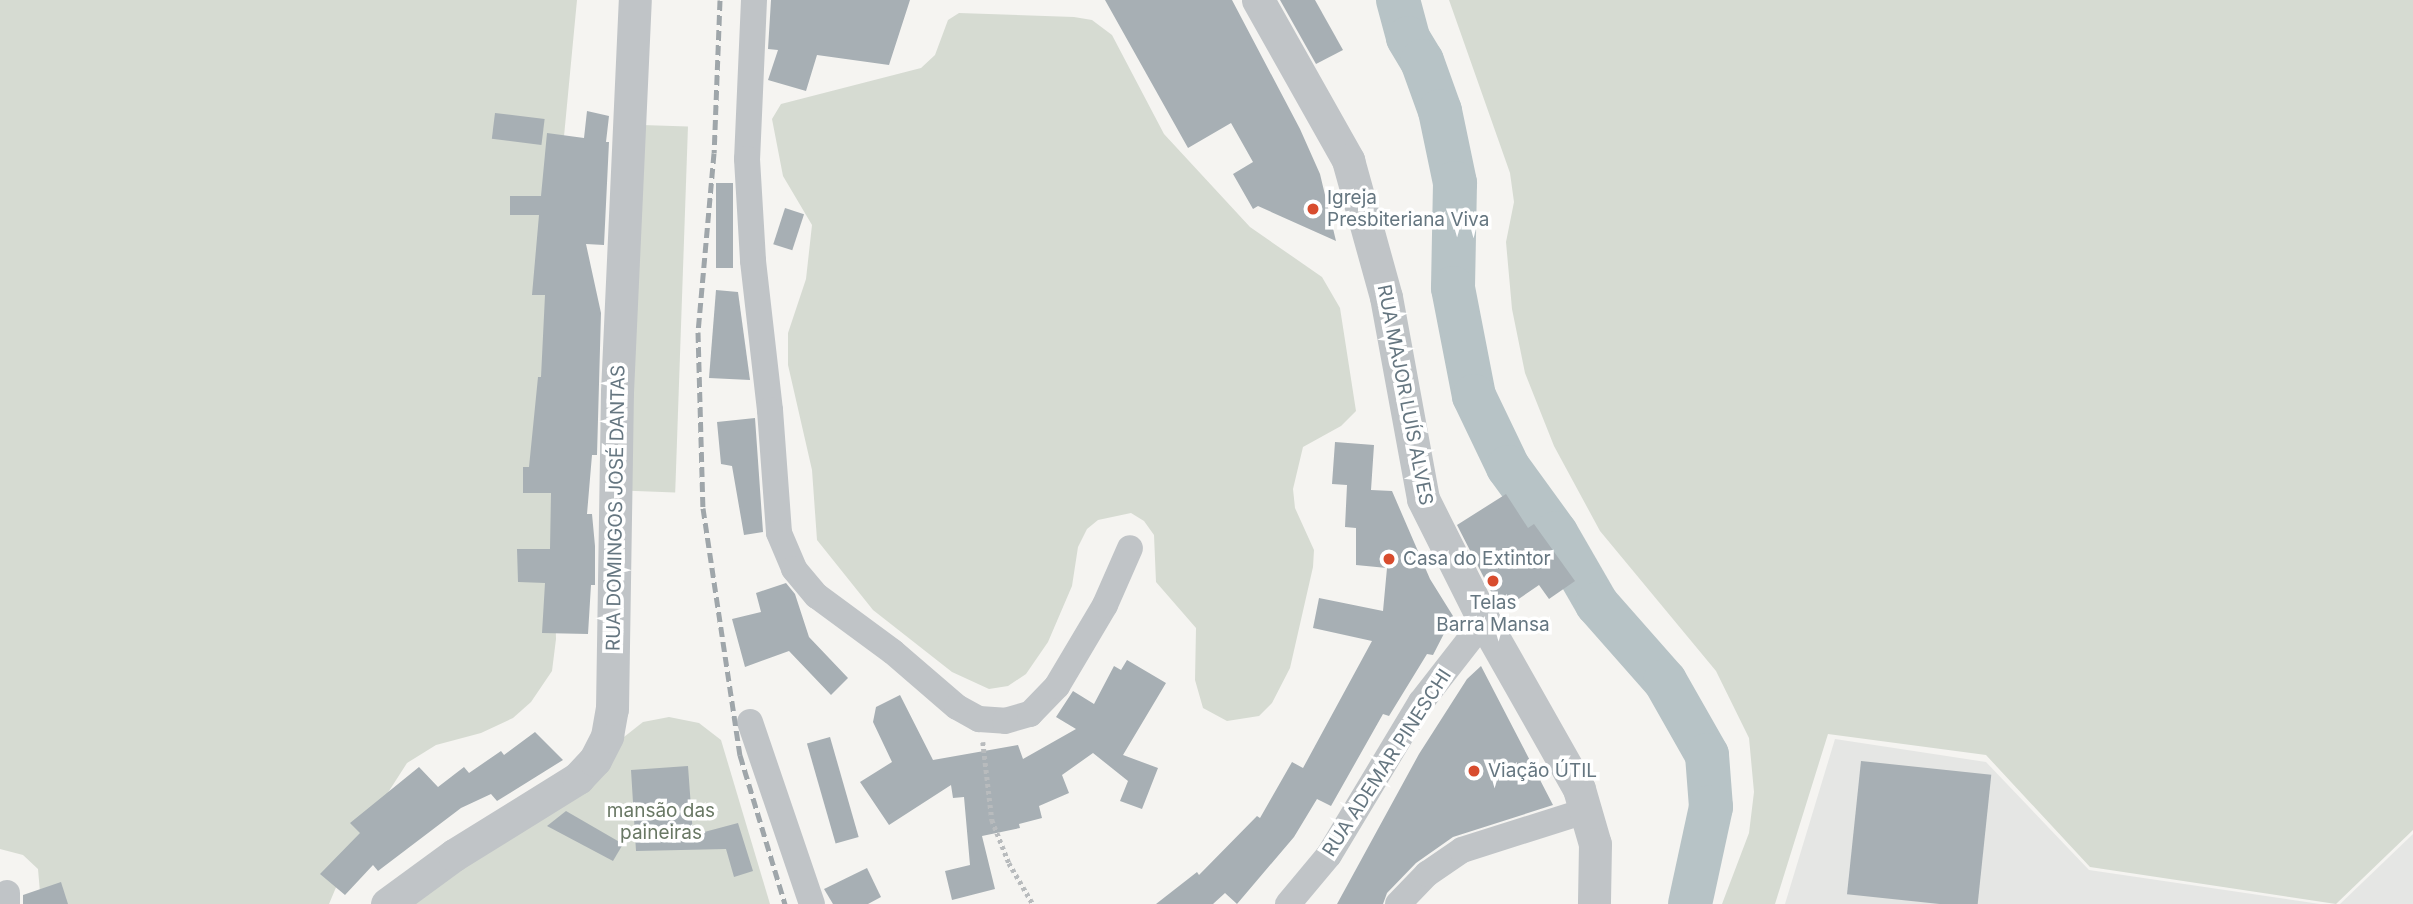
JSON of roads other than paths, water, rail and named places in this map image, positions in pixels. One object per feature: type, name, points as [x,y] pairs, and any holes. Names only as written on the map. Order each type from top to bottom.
[{"type":"street","name":"RUA DOMINGOS JOSÉ DANTAS","points":[[387,904],[454,855],[578,778],[595,760],[607,736],[612,709],[617,392],[635,0]]},
{"type":"street","points":[[754,0],[747,159],[753,261],[782,550],[817,597],[893,652],[957,707],[984,720],[1018,718],[1043,702],[1074,659],[1130,548]]},
{"type":"street","name":"RUA MAJOR LUÍS ALVES","points":[[1258,0],[1348,160],[1386,297],[1423,499],[1484,621],[1567,764],[1588,810],[1595,844],[1594,904]]},
{"type":"street","name":"RUA ADEMAR PINESCHI","points":[[1288,904],[1329,855],[1421,702],[1484,621]]},
{"type":"street","points":[[750,722],[812,904]]},
{"type":"street","points":[[1398,904],[1427,874],[1462,850],[1588,810]]},
{"type":"waterway","points":[[1398,0],[1408,38],[1422,61],[1440,111],[1455,183],[1453,288],[1474,396],[1508,467],[1556,533],[1597,604],[1665,681],[1707,755],[1711,807],[1690,904]]},
{"type":"railway","points":[[720,0],[714,153],[698,332],[703,508],[740,755],[785,904]]},
{"type":"place","name":"Igreja Presbiteriana Viva","points":[[1313,209]]},
{"type":"place","name":"Casa do Extintor","points":[[1389,559]]},
{"type":"place","name":"Telas Barra Mansa","points":[[1493,581]]},
{"type":"place","name":"Viação ÚTIL","points":[[1474,771]]},
{"type":"park label","name":"mansão das paineiras","points":[[661,822]]}]
